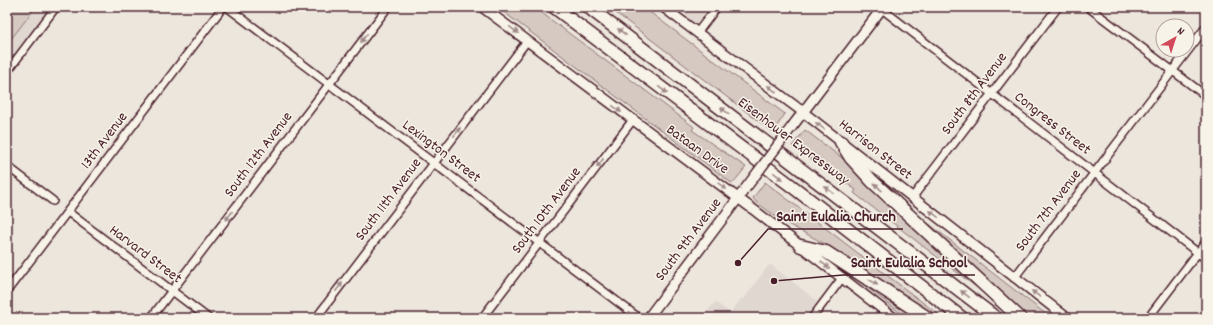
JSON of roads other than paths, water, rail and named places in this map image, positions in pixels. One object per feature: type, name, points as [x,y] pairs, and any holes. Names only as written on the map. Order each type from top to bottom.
[{"type":"highway","points":[[554,7],[797,190],[962,318]]},
{"type":"highway","name":"Eisenhower Expressway","points":[[588,7],[996,318]]},
{"type":"highway","points":[[841,142],[851,158],[872,182],[1020,318]]},
{"type":"highway","points":[[801,246],[826,252],[928,318]]},
{"type":"street","points":[[7,72],[56,7]]},
{"type":"street","name":"13th Avenue","points":[[7,291],[223,7]]},
{"type":"street","name":"Lexington Street","points":[[227,7],[328,85],[639,318]]},
{"type":"street","name":"South 12th Avenue","points":[[151,318],[388,7]]},
{"type":"street","name":"Bataan Drive","points":[[482,7],[632,121],[738,198],[894,318]]},
{"type":"street","name":"Harrison Street","points":[[663,7],[803,112],[1067,318]]},
{"type":"street","points":[[697,33],[717,7]]},
{"type":"street","name":"South 8th Avenue","points":[[912,198],[1058,7]]},
{"type":"street","points":[[1088,7],[1206,96]]},
{"type":"street","name":"Congress Street","points":[[882,8],[1206,259]]},
{"type":"street","name":"South 9th Avenue","points":[[648,318],[882,8]]},
{"type":"street","name":"South 7th Avenue","points":[[1014,278],[1206,27]]},
{"type":"street","name":"South 11th Avenue","points":[[316,318],[527,41]]},
{"type":"street","name":"South 10th Avenue","points":[[482,318],[632,121]]},
{"type":"street","points":[[7,166],[53,201]]},
{"type":"street","name":"Harvard Street","points":[[68,212],[208,318]]},
{"type":"street","points":[[1148,318],[1206,242]]},
{"type":"street","points":[[812,318],[842,278]]},
{"type":"place","name":"Saint Eulalia Church","points":[[738,263]]},
{"type":"place","name":"Saint Eulalia School","points":[[774,281]]}]
